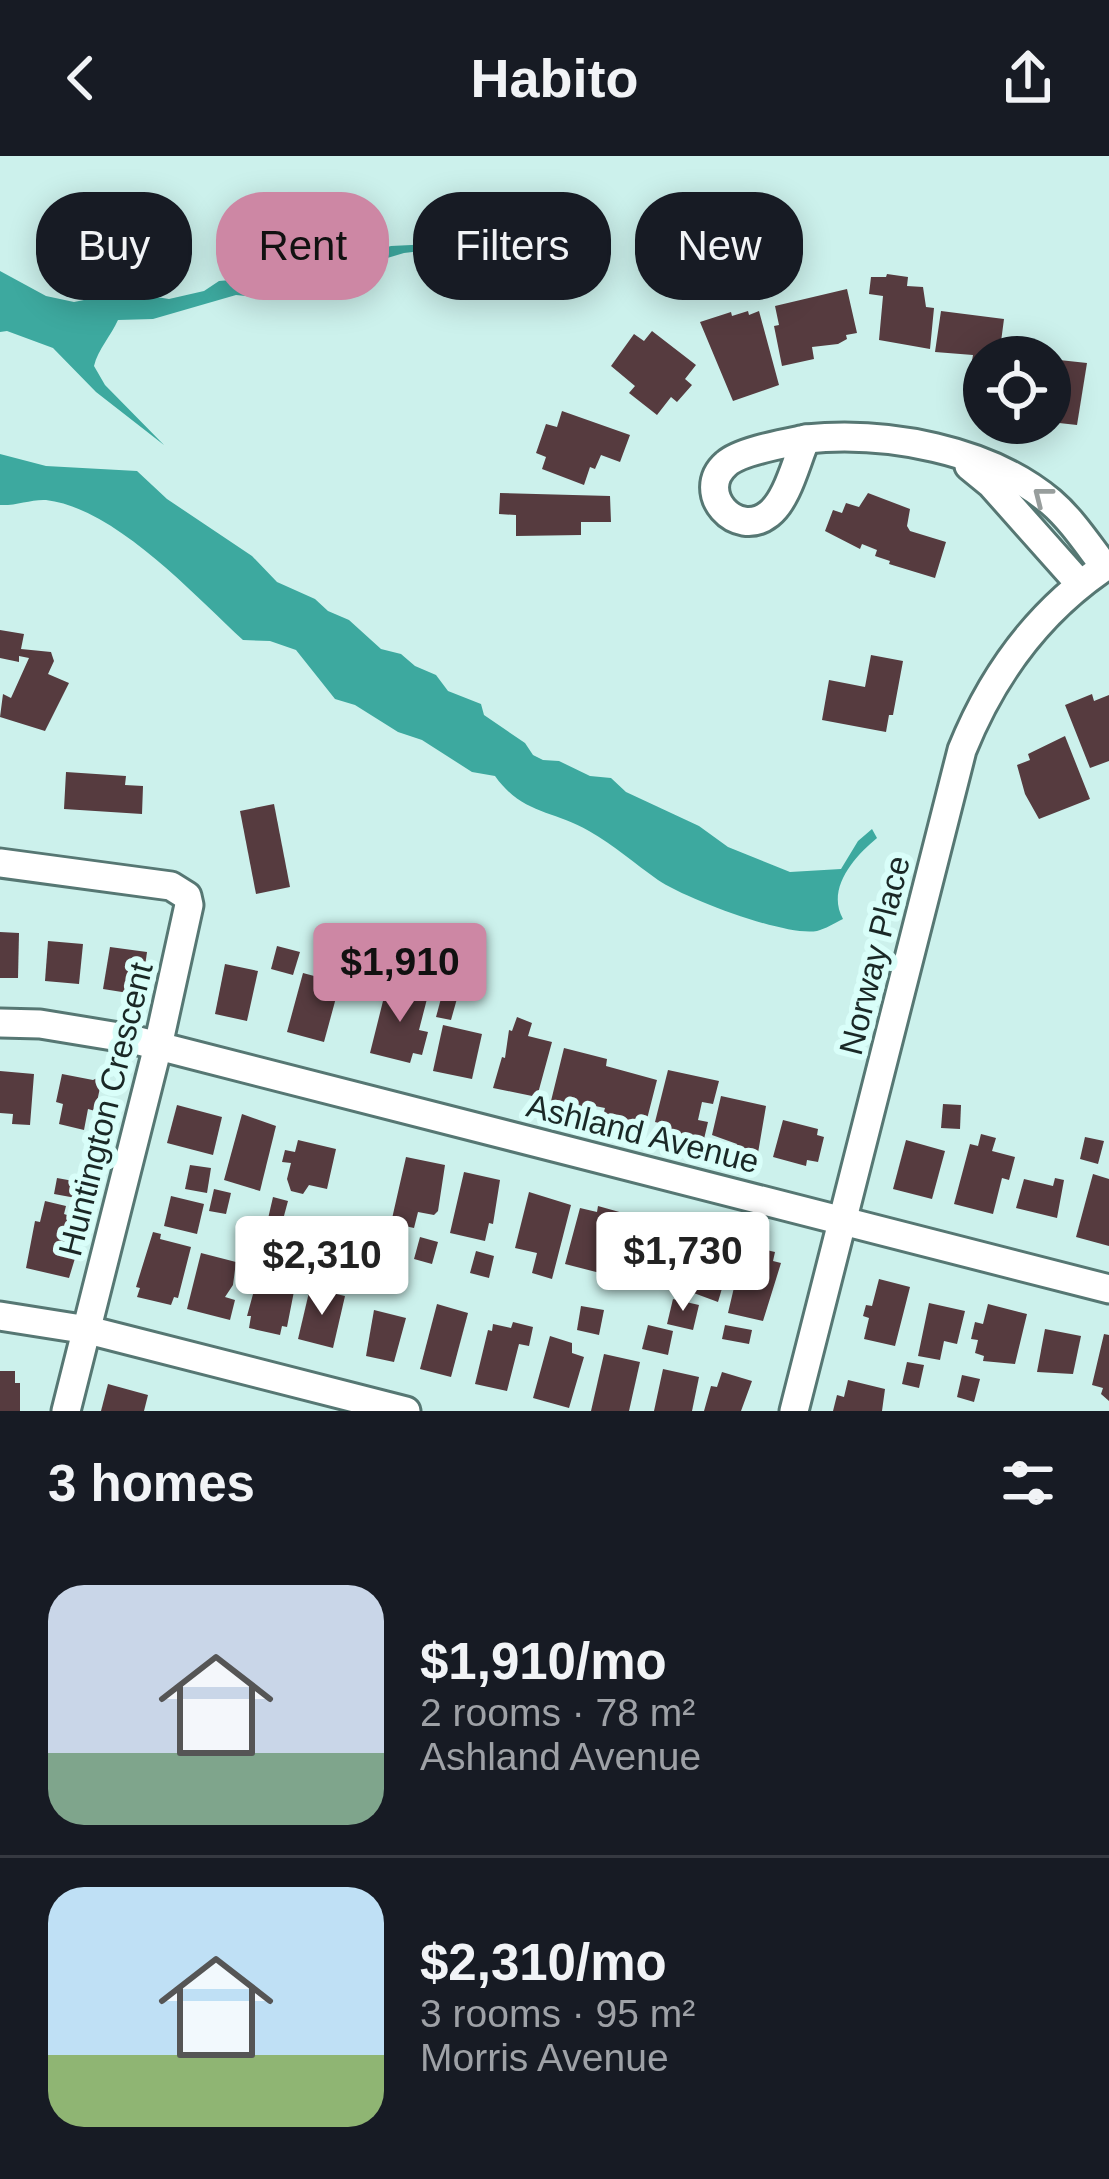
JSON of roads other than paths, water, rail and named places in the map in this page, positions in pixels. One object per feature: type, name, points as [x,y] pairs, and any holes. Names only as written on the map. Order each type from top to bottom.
[{"type":"street","points":[[806,439],[884,437],[956,456],[1030,485],[1056,506],[1107,565]]},
{"type":"street","points":[[956,456],[992,484],[1080,584]]},
{"type":"street","name":"Norway Place","points":[[794,1411],[962,750],[1000,670],[1034,627],[1107,565]]},
{"type":"street","name":"Huntington Crescent","points":[[0,863],[178,888],[189,905],[66,1411]]},
{"type":"street","name":"Ashland Avenue","points":[[0,1023],[40,1024],[158,1046],[1109,1289]]},
{"type":"street","points":[[0,1316],[88,1330],[406,1411]]},
{"type":"water","points":[[413,245],[413,252],[389,257],[391,246]]},
{"type":"water","points":[[0,271],[36,291],[36,300],[192,300],[192,294],[216,283],[219,300],[153,319],[118,320],[94,366],[105,385],[164,445],[96,392],[53,348],[0,332]]},
{"type":"water","points":[[0,454],[46,466],[137,471],[167,499],[252,556],[277,582],[349,620],[381,649],[401,654],[436,675],[448,691],[481,704],[484,715],[525,743],[533,755],[590,776],[611,778],[626,792],[699,826],[728,847],[790,872],[841,869],[858,841],[872,829],[877,838],[840,885],[843,919],[817,931],[783,928],[671,888],[589,831],[516,798],[495,776],[472,772],[422,740],[335,699],[296,650],[270,641],[243,640],[152,556],[99,519],[46,500],[0,505]]}]
